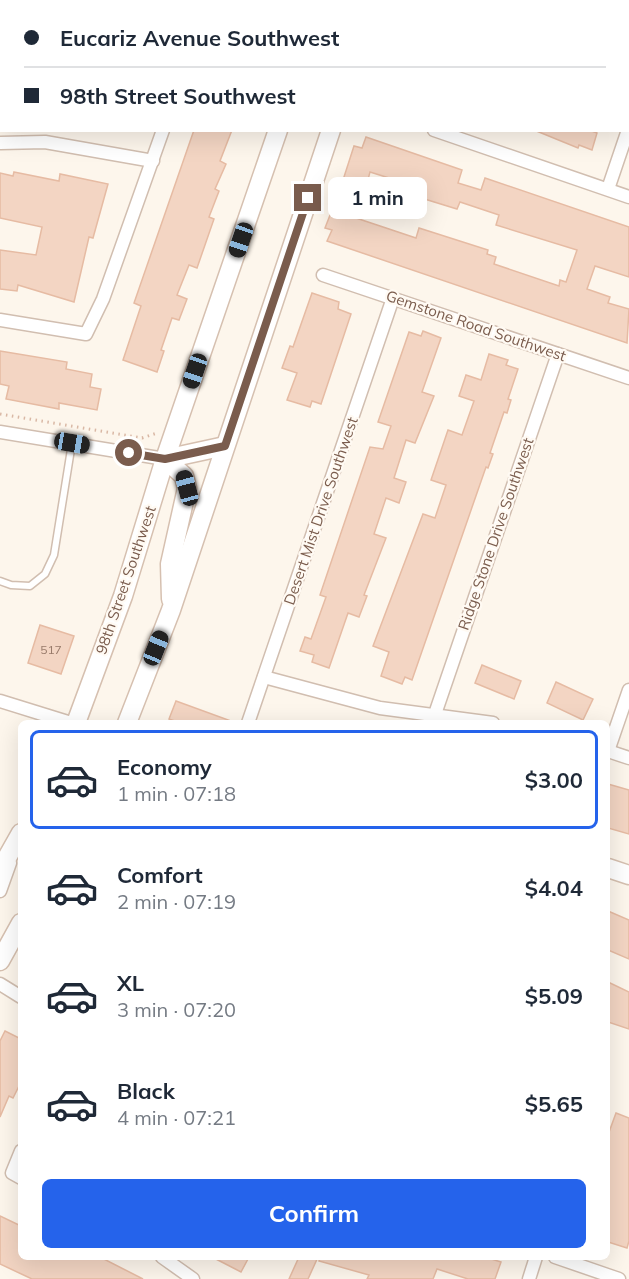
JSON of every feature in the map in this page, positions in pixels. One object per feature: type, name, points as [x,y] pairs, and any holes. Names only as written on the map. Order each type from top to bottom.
[{"type":"main road","name":"98th Street Southwest","points":[[77,720],[123,596],[165,459],[277,132]]},
{"type":"main road","points":[[128,720],[171,610],[330,132]]},
{"type":"main road","points":[[165,459],[225,446]]},
{"type":"main road","points":[[165,459],[184,476],[187,488],[170,564],[171,610]]},
{"type":"main road","points":[[0,870],[18,839]]},
{"type":"main road","points":[[610,869],[629,875]]},
{"type":"main road","points":[[0,961],[18,928]]},
{"type":"street","points":[[0,320],[86,334],[103,299],[162,132]]},
{"type":"street","points":[[443,132],[629,197]]},
{"type":"street","points":[[608,189],[628,132]]},
{"type":"street","points":[[0,143],[45,142],[153,161]]},
{"type":"street","name":"Gemstone Road Southwest","points":[[323,274],[629,378]]},
{"type":"street","name":"Desert Mist Drive Southwest","points":[[249,720],[393,298]]},
{"type":"street","name":"Ridge Stone Drive Southwest","points":[[435,714],[558,354]]},
{"type":"street","points":[[0,432],[165,459]]},
{"type":"street","points":[[264,677],[380,708],[474,720]]},
{"type":"street","points":[[610,745],[629,690]]},
{"type":"street","points":[[0,701],[60,720]]},
{"type":"street","points":[[610,752],[629,758]]},
{"type":"street","points":[[0,891],[18,842]]},
{"type":"street","points":[[0,984],[18,995]]},
{"type":"street","points":[[170,1260],[193,1279]]},
{"type":"street","points":[[529,1279],[535,1260]]},
{"type":"street","points":[[564,1260],[620,1279]]},
{"type":"lane","points":[[0,581],[11,585],[30,586],[45,574],[54,555],[72,443]]},
{"type":"path","points":[[0,414],[142,438],[156,435],[160,429]]},
{"type":"building","points":[[193,132],[231,132],[220,161],[226,164],[215,189],[219,191],[209,217],[214,219],[197,268],[189,265],[177,295],[187,299],[179,320],[172,318],[161,350],[164,351],[157,372],[123,360],[141,306],[134,303]]},
{"type":"building","points":[[539,132],[597,133],[592,150],[579,145],[578,148]]},
{"type":"building","points":[[366,137],[462,170],[458,183],[481,190],[485,178],[629,227],[629,277],[595,266],[587,289],[610,297],[608,303],[629,309],[627,343],[327,241],[332,230],[325,228],[332,210],[416,238],[419,228],[488,250],[487,254],[496,257],[494,264],[559,286],[560,280],[566,282],[577,250],[496,225],[499,215],[460,202],[457,209],[405,193],[408,184],[370,172],[366,187],[343,180],[354,146],[362,148]]},
{"type":"building","points":[[14,172],[59,181],[60,174],[108,184],[93,238],[89,237],[74,302],[18,285],[17,291],[0,289],[0,250],[36,255],[42,227],[0,218],[0,173],[13,176]]},
{"type":"building","points":[[312,293],[339,302],[338,309],[351,314],[321,404],[312,401],[310,407],[287,400],[297,373],[282,368],[290,346],[293,347]]},
{"type":"building","points":[[423,331],[441,338],[422,392],[434,396],[415,443],[406,440],[394,478],[406,482],[399,503],[386,498],[374,534],[386,538],[364,595],[367,596],[359,617],[348,613],[329,668],[312,662],[314,655],[300,651],[305,637],[311,639],[326,597],[320,595],[370,447],[383,449],[391,426],[378,422],[409,332],[421,336]]},
{"type":"building","points":[[0,351],[67,362],[66,369],[92,374],[90,387],[101,389],[97,410],[59,403],[59,409],[6,399],[9,386],[0,384]]},
{"type":"building","points":[[489,354],[508,360],[506,365],[518,369],[508,399],[511,400],[507,413],[504,412],[490,453],[493,454],[488,468],[486,467],[412,680],[405,677],[402,684],[381,676],[389,652],[373,646],[423,514],[435,518],[446,485],[431,480],[448,430],[462,435],[474,401],[459,396],[466,375],[481,380]]},
{"type":"building","points":[[40,625],[74,636],[61,674],[28,663]]},
{"type":"building","points":[[482,665],[521,681],[514,699],[475,683]]},
{"type":"building","points":[[556,682],[593,699],[583,720],[547,703]]},
{"type":"building","points":[[176,701],[228,720],[172,720],[169,719]]},
{"type":"building","points":[[610,785],[629,790],[629,834],[610,829]]},
{"type":"building","points":[[610,912],[629,920],[629,959],[610,951]]},
{"type":"building","points":[[610,983],[629,992],[629,1029],[610,1023]]},
{"type":"building","points":[[5,1031],[18,1038],[18,1088],[13,1098],[9,1096],[0,1117],[0,1041]]},
{"type":"building","points":[[616,1113],[629,1118],[629,1241],[627,1248],[610,1243],[610,1130]]},
{"type":"building","points":[[0,1216],[18,1225],[18,1260],[106,1260],[143,1279],[32,1279],[0,1264]]},
{"type":"building","points":[[218,1260],[247,1260],[241,1272]]},
{"type":"building","points":[[298,1260],[317,1260],[308,1279],[289,1279]]},
{"type":"building","points":[[495,1260],[501,1262],[495,1279],[468,1279],[437,1269],[433,1279],[367,1279],[369,1275],[319,1261]]},
{"type":"route","points":[[129,453],[165,459],[225,446],[308,198]]}]
